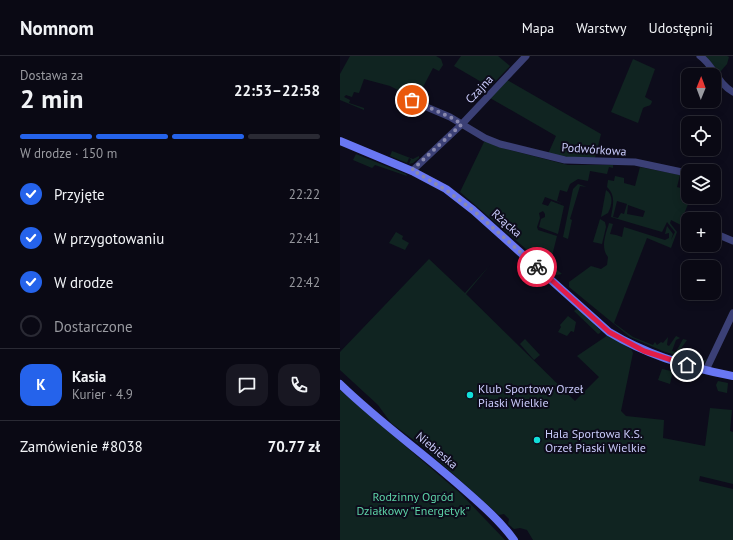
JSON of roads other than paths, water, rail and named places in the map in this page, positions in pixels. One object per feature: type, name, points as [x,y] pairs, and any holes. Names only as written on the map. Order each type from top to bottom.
[{"type":"street","name":"Czajna","points":[[412,170],[462,124],[526,56]]},
{"type":"street","points":[[700,56],[710,66],[723,86],[733,92]]},
{"type":"street","name":"Podwórkowa","points":[[403,97],[450,117],[485,138],[500,144],[565,160],[635,162],[681,172]]},
{"type":"street","name":"Rżącka","points":[[340,141],[412,170],[446,190],[473,210],[609,332],[660,357],[733,376]]},
{"type":"street","points":[[721,236],[733,241]]},
{"type":"street","points":[[706,370],[733,313]]},
{"type":"street","name":"Niebieska","points":[[340,384],[368,410],[438,467],[497,520],[514,540]]},
{"type":"place","name":"Klub Sportowy Orzeł Piaski Wielkie","points":[[470,395]]},
{"type":"place","name":"Hala Sportowa K.S. Orzeł Piaski Wielkie","points":[[537,440]]},
{"type":"park label","name":"Rodzinny Ogród Działkowy \"Energetyk\"","points":[[413,503]]}]
